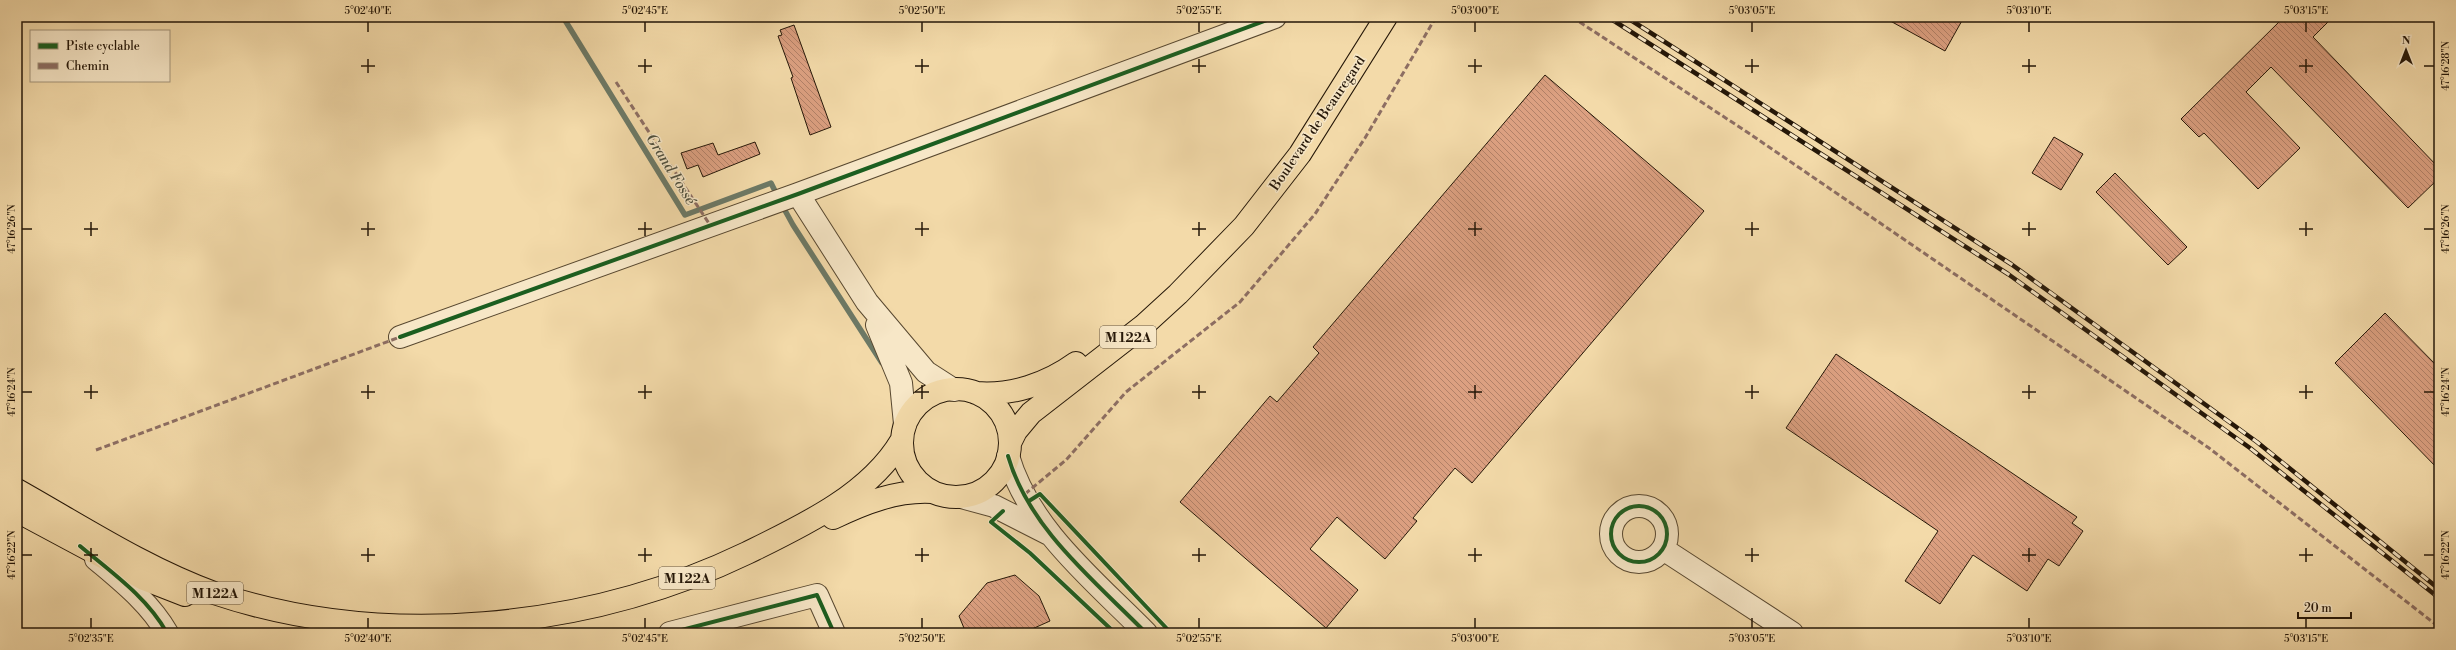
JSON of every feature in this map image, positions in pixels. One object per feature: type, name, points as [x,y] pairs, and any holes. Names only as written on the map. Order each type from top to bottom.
[{"type":"main road","name":"Boulevard de Beauregard","points":[[1238,224],[1292,148],[1374,17]]},
{"type":"main road","name":"Boulevard de Beauregard","points":[[1238,224],[1300,154],[1386,17]]},
{"type":"main road","name":"M 122A","points":[[976,393],[989,394],[1016,391],[1050,378],[1071,366],[1110,338],[1162,295],[1238,224]]},
{"type":"main road","name":"M 122A","points":[[1009,450],[1016,431],[1031,413],[1143,326],[1178,294],[1238,224]]},
{"type":"main road","points":[[954,390],[976,393],[988,400],[1004,419],[1009,450],[1000,474],[992,483],[982,490],[961,497],[948,497],[932,492],[920,484],[908,470],[902,452],[903,432],[914,409],[922,401],[934,394],[954,390]]},
{"type":"main road","name":"M 122A","points":[[17,490],[152,564],[212,592],[239,601],[316,620],[358,625],[395,627],[464,626],[521,620],[600,604],[655,589],[705,571],[763,545],[840,501],[873,477],[887,462],[903,432]]},
{"type":"main road","name":"M 122A","points":[[498,633],[556,624],[655,600],[720,577],[866,503],[910,492],[932,492]]},
{"type":"main road","name":"M 122A","points":[[17,511],[80,546],[144,578],[221,609],[266,620],[337,633]]},
{"type":"street","points":[[400,336],[798,194],[1275,17]]},
{"type":"street","points":[[798,194],[867,302],[926,372],[954,390]]},
{"type":"street","points":[[867,302],[897,373],[904,400],[903,432]]},
{"type":"street","points":[[1009,450],[1016,477],[1049,534],[1146,633]]},
{"type":"street","points":[[961,497],[990,504],[1049,534]]},
{"type":"street","points":[[80,546],[131,588],[161,622],[167,633]]},
{"type":"street","points":[[1663,549],[1792,633]]},
{"type":"street","points":[[670,633],[817,595],[834,633]]},
{"type":"building","points":[[1883,17],[1964,17],[1945,51]]},
{"type":"building","points":[[2284,17],[2333,17],[2313,37],[2439,168],[2439,178],[2408,208],[2271,67],[2246,92],[2300,148],[2258,189],[2204,133],[2199,137],[2181,119]]},
{"type":"building","points":[[794,25],[831,127],[810,135],[791,78],[793,77],[778,36],[782,35],[780,30]]},
{"type":"building","points":[[1545,75],[1704,211],[1472,483],[1455,468],[1413,518],[1417,521],[1385,559],[1337,517],[1310,549],[1358,590],[1326,628],[1180,502],[1270,396],[1277,402],[1319,353],[1313,347]]},
{"type":"building","points":[[2054,137],[2083,154],[2061,190],[2032,173]]},
{"type":"building","points":[[755,142],[760,154],[703,177],[698,165],[687,169],[681,153],[713,143],[718,155]]},
{"type":"building","points":[[2115,173],[2187,247],[2168,265],[2096,192]]},
{"type":"building","points":[[2385,313],[2439,368],[2439,470],[2335,363]]},
{"type":"building","points":[[1836,354],[2077,517],[2072,523],[2083,531],[2059,566],[2048,559],[2027,591],[1973,555],[1940,604],[1905,581],[1938,531],[1786,428]]},
{"type":"building","points":[[1015,575],[1039,596],[1050,621],[1023,633],[966,633],[959,616],[987,583]]},
{"type":"waterway","name":"Grand Fossé","points":[[563,17],[685,215],[771,183],[778,197]]},
{"type":"waterway","name":"Grand Fossé","points":[[782,205],[793,225],[882,363]]},
{"type":"railway","points":[[1608,17],[2008,274],[2250,448],[2439,598]]},
{"type":"railway","points":[[1626,17],[2011,264],[2257,442],[2439,589]]},
{"type":"marked path","points":[[1025,494],[1066,460],[1126,392],[1240,302],[1315,214],[1365,138],[1436,17]]},
{"type":"marked path","points":[[1572,17],[1747,132],[2209,448],[2439,627]]},
{"type":"marked path","points":[[616,82],[710,225]]},
{"type":"marked path","points":[[96,450],[400,337]]},
{"type":"cycle path","points":[[400,337],[798,194],[1275,17]]},
{"type":"cycle path","points":[[1008,456],[1018,482],[1031,507],[1047,530],[1085,573],[1146,633]]},
{"type":"cycle path","points":[[1029,501],[1040,494],[1171,633]]},
{"type":"cycle path","points":[[1639,506],[1650,508],[1659,514],[1665,523],[1667,534],[1665,545],[1659,554],[1650,560],[1639,562],[1628,560],[1619,554],[1613,545],[1611,534],[1613,523],[1619,514],[1628,508],[1639,506]]},
{"type":"cycle path","points":[[1003,511],[991,522],[1030,553],[1115,633]]},
{"type":"cycle path","points":[[80,546],[128,586],[159,620],[167,633]]},
{"type":"cycle path","points":[[670,633],[817,595],[834,633]]}]
